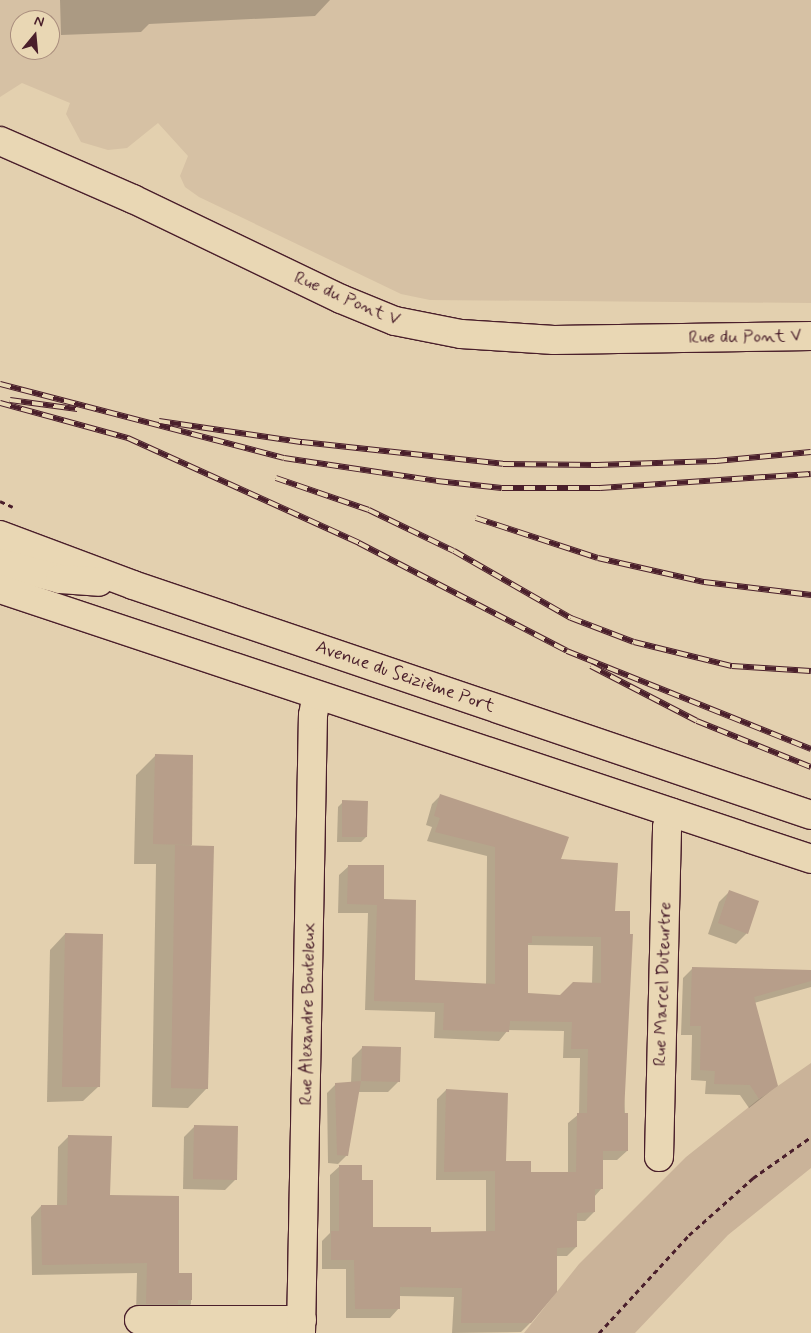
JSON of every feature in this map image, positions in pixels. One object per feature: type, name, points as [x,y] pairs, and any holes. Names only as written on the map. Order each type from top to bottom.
[{"type":"main road","name":"Rue du Pont V","points":[[0,141],[133,199],[341,299],[395,321],[462,334],[554,340],[811,336]]},
{"type":"main road","name":"Avenue du Seizième Port","points":[[0,535],[133,585],[811,816]]},
{"type":"main road","points":[[0,563],[60,579],[133,585]]},
{"type":"main road","points":[[0,589],[811,859]]},
{"type":"main road","name":"Rue Alexandre Bouteleux","points":[[302,1327],[313,715],[317,695]]},
{"type":"main road","name":"Rue Marcel Duteurtre","points":[[659,1157],[667,828],[670,813]]},
{"type":"main road","points":[[139,1320],[302,1327]]},
{"type":"path","points":[[599,1333],[689,1235],[753,1178],[811,1137]]},
{"type":"shaded area","points":[[0,0],[811,0],[811,303],[430,300],[401,294],[199,197],[185,187],[180,176],[188,156],[158,123],[127,148],[108,150],[81,142],[66,114],[70,103],[22,83],[0,97]]},
{"type":"shaded area","points":[[811,1063],[811,1168],[728,1235],[635,1333],[524,1333],[579,1264],[686,1157],[759,1099]]},
{"type":"building","points":[[155,754],[193,755],[192,845],[153,844]]},
{"type":"building","points":[[440,794],[569,837],[561,859],[618,863],[615,911],[630,911],[630,934],[633,934],[624,1113],[628,1113],[628,1151],[603,1151],[603,1189],[595,1189],[595,1212],[577,1213],[577,1247],[557,1248],[557,1292],[531,1323],[461,1323],[462,1288],[400,1287],[400,1309],[355,1309],[354,1260],[331,1260],[331,1231],[339,1231],[339,1165],[362,1165],[362,1180],[373,1180],[373,1227],[431,1227],[431,1232],[495,1231],[495,1171],[444,1172],[446,1089],[508,1093],[506,1161],[531,1161],[531,1172],[576,1172],[577,1113],[587,1113],[588,1049],[571,1049],[572,1022],[510,1021],[509,1032],[443,1030],[444,1003],[374,1001],[377,905],[347,904],[348,865],[384,865],[384,899],[416,900],[415,980],[495,984],[495,847],[435,832],[440,818],[434,816]],"holes":[[[532,936],[601,937],[601,983],[573,982],[560,995],[528,993],[528,943],[532,943]]]},
{"type":"building","points":[[342,800],[368,801],[367,837],[342,837]]},
{"type":"building","points":[[175,845],[214,846],[208,1089],[171,1088]]},
{"type":"building","points":[[729,890],[759,901],[748,934],[718,923]]},
{"type":"building","points":[[65,933],[103,934],[100,1087],[62,1087]]},
{"type":"building","points":[[692,967],[811,970],[811,981],[754,997],[778,1086],[759,1099],[750,1085],[714,1084],[715,1071],[700,1070],[701,1026],[690,1026]]},
{"type":"building","points":[[362,1046],[401,1047],[400,1082],[361,1081]]},
{"type":"building","points":[[361,1081],[348,1156],[337,1155],[335,1083]]},
{"type":"building","points":[[194,1125],[238,1126],[237,1180],[193,1179]]},
{"type":"building","points":[[68,1135],[112,1136],[110,1195],[179,1196],[179,1273],[192,1273],[192,1300],[178,1300],[178,1304],[146,1304],[147,1263],[42,1265],[41,1205],[67,1205]]},
{"type":"railway","points":[[0,384],[284,458],[437,481],[502,488],[600,488],[811,474]]},
{"type":"railway","points":[[10,400],[77,409]]},
{"type":"railway","points":[[0,403],[128,438],[359,543],[567,651],[811,749]]},
{"type":"railway","points":[[159,421],[302,442],[503,464],[597,465],[716,461],[811,452]]},
{"type":"railway","points":[[276,478],[369,510],[454,551],[571,618],[634,642],[732,666],[811,671]]},
{"type":"railway","points":[[476,518],[598,558],[704,582],[811,595]]},
{"type":"railway","points":[[591,666],[697,721],[811,767]]}]
